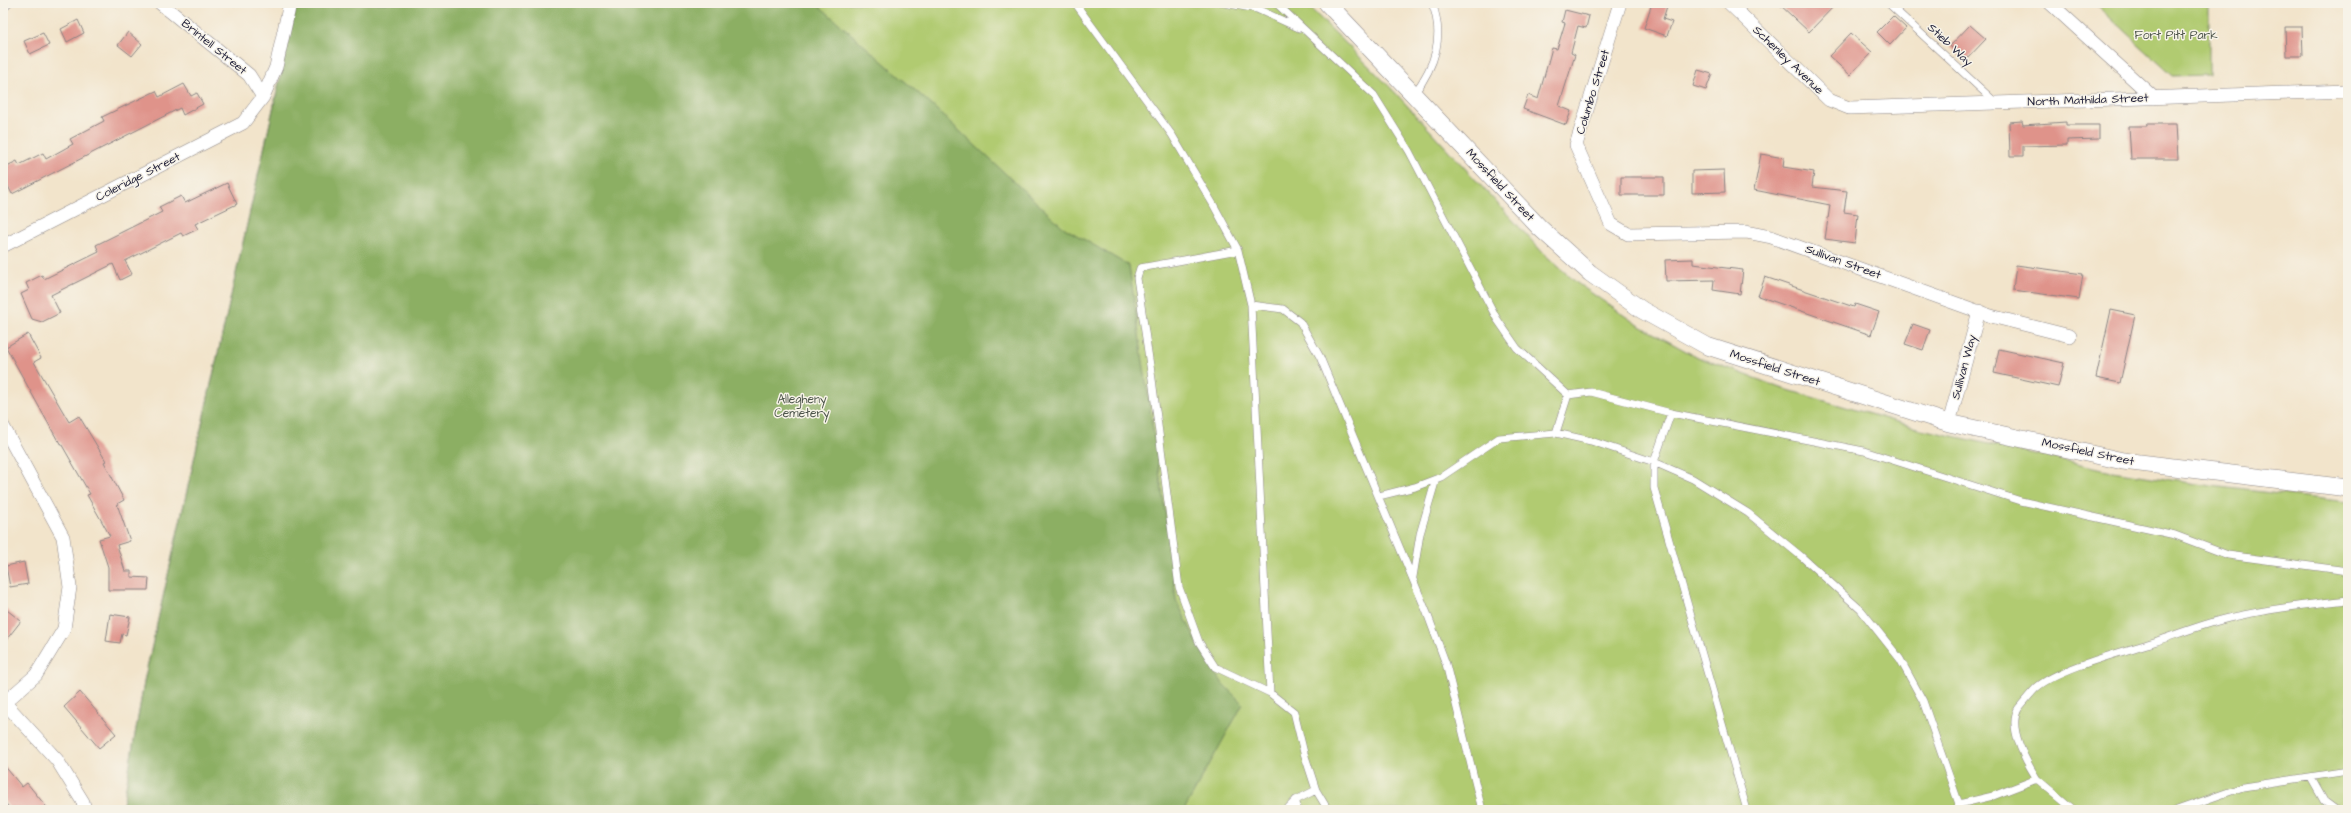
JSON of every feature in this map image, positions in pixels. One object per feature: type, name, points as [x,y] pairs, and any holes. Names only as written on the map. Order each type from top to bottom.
[{"type":"street","name":"Brintell Street","points":[[160,3],[249,75],[263,97]]},
{"type":"street","name":"Coleridge Street","points":[[3,246],[243,123],[263,97],[276,67],[290,3]]},
{"type":"street","name":"Mossfield Street","points":[[1327,3],[1540,228],[1590,273],[1642,310],[1707,346],[1949,423],[2123,461],[2348,488]]},
{"type":"street","name":"Columbo Street","points":[[1611,224],[1576,145],[1620,3]]},
{"type":"street","name":"Schenley Avenue","points":[[1729,3],[1829,100]]},
{"type":"street","points":[[2050,3],[2154,98]]},
{"type":"street","name":"North Mathilda Street","points":[[1829,100],[1849,108],[2348,91]]},
{"type":"street","name":"Sullivan Street","points":[[1611,224],[1628,234],[1746,232],[1771,237],[1991,316],[2070,336]]},
{"type":"street","name":"Sullivan Way","points":[[1949,423],[1979,311]]},
{"type":"street","points":[[3,426],[63,537],[70,587],[64,629],[36,675],[4,703],[57,760],[83,802],[85,810]]},
{"type":"lane","points":[[1075,3],[1172,135],[1238,250],[1251,305],[1270,693]]},
{"type":"lane","points":[[1224,3],[1257,9],[1293,24],[1319,41]]},
{"type":"lane","points":[[1276,3],[1319,41],[1374,95],[1409,151],[1497,319],[1517,348],[1568,395],[1592,392],[1671,413],[1864,451],[2021,500],[2175,535],[2228,555],[2348,571]]},
{"type":"lane","points":[[1414,94],[1430,68],[1437,46],[1438,24],[1432,3]]},
{"type":"lane","name":"Stieb Way","points":[[1888,3],[1996,104]]},
{"type":"lane","points":[[1238,250],[1140,268],[1137,278],[1152,379],[1179,587],[1199,642],[1215,667],[1270,693],[1294,712],[1304,753],[1316,790],[1328,810]]},
{"type":"lane","points":[[1251,305],[1283,309],[1300,322],[1320,357],[1413,577],[1446,664],[1482,810]]},
{"type":"lane","points":[[1556,433],[1568,395]]},
{"type":"lane","points":[[1671,413],[1654,462],[1654,488],[1747,810]]},
{"type":"lane","points":[[1379,496],[1436,479],[1499,438],[1556,433],[1591,441],[1654,462],[1693,478],[1748,512],[1802,557],[1861,610],[1900,659],[1923,701],[1958,807],[1993,796],[2037,779]]},
{"type":"lane","points":[[1413,577],[1420,534],[1436,479]]},
{"type":"lane","points":[[2074,810],[2037,779],[2026,762],[2019,745],[2016,726],[2018,710],[2036,688],[2061,674],[2089,663],[2228,618],[2304,605],[2348,600]]},
{"type":"lane","points":[[2177,810],[2243,787],[2312,778],[2348,771]]},
{"type":"lane","points":[[2312,778],[2324,800],[2336,810]]},
{"type":"lane","points":[[1286,810],[1296,800],[1316,790]]},
{"type":"lane","points":[[1296,800],[1297,810]]},
{"type":"green space","name":"Allegheny Cemetery","points":[[297,3],[1305,3],[1390,87],[1544,254],[1577,283],[1635,323],[1695,356],[1781,388],[1921,429],[2112,471],[2211,486],[2348,502],[2348,810],[122,810],[145,677]]},
{"type":"green space","points":[[297,3],[816,3],[925,99],[1063,227],[1129,266],[1170,545],[1176,600],[1202,652],[1223,684],[1243,704],[1184,810],[122,810],[145,677]]},
{"type":"green space","name":"Fort Pitt Park","points":[[2094,3],[2209,3],[2209,75],[2173,76]]},
{"type":"building","points":[[1652,3],[1668,3],[1663,19],[1672,22],[1667,36],[1644,28]]},
{"type":"building","points":[[1778,3],[1837,3],[1809,32]]},
{"type":"building","points":[[1565,10],[1589,16],[1586,28],[1578,26],[1571,53],[1575,55],[1559,106],[1571,111],[1566,125],[1523,109],[1528,95],[1538,99],[1552,48],[1557,49],[1565,23],[1562,22]]},
{"type":"building","points":[[1893,16],[1906,28],[1890,45],[1877,32]]},
{"type":"building","points":[[78,20],[84,33],[67,42],[61,29]]},
{"type":"building","points":[[1970,25],[1986,39],[1965,61],[1950,46]]},
{"type":"building","points":[[2285,27],[2302,27],[2303,56],[2286,56]]},
{"type":"building","points":[[128,32],[142,44],[132,56],[118,45]]},
{"type":"building","points":[[43,33],[49,45],[30,54],[24,41]]},
{"type":"building","points":[[1851,33],[1872,52],[1850,75],[1829,56]]},
{"type":"building","points":[[1698,70],[1712,74],[1706,90],[1693,86]]},
{"type":"building","points":[[184,84],[191,96],[197,93],[203,104],[183,115],[180,108],[12,194],[3,176],[3,168],[17,161],[19,165],[43,153],[46,159],[73,144],[70,139],[104,121],[102,117],[156,91],[159,97]]},
{"type":"building","points":[[2022,121],[2023,125],[2066,122],[2066,125],[2099,125],[2099,139],[2067,140],[2067,145],[2023,146],[2023,156],[2010,156],[2009,122]]},
{"type":"building","points":[[2147,124],[2176,124],[2178,159],[2131,159],[2129,126],[2147,126]]},
{"type":"building","points":[[1761,154],[1784,158],[1783,167],[1814,172],[1812,187],[1847,191],[1844,212],[1858,214],[1855,243],[1825,239],[1830,205],[1754,190]]},
{"type":"building","points":[[1724,170],[1725,192],[1692,193],[1692,171]]},
{"type":"building","points":[[1621,177],[1664,177],[1664,195],[1621,195]]},
{"type":"building","points":[[227,183],[237,204],[195,224],[198,229],[183,236],[181,233],[125,261],[132,274],[120,280],[113,264],[51,295],[60,313],[42,322],[32,319],[21,294],[29,290],[26,283],[42,275],[44,279],[99,252],[96,245],[162,212],[159,207],[181,196],[185,203]]},
{"type":"building","points":[[1693,259],[1693,264],[1743,270],[1740,294],[1713,290],[1714,280],[1666,281],[1665,260]]},
{"type":"building","points":[[2016,265],[2083,274],[2079,299],[2013,290]]},
{"type":"building","points":[[1765,277],[1854,307],[1855,304],[1879,312],[1871,335],[1758,296]]},
{"type":"building","points":[[2111,310],[2135,315],[2120,383],[2096,378]]},
{"type":"building","points":[[1913,324],[1930,330],[1923,350],[1905,344]]},
{"type":"building","points":[[28,334],[41,358],[34,362],[69,422],[79,416],[106,461],[104,462],[124,500],[117,504],[130,541],[117,545],[125,571],[131,571],[131,577],[149,578],[148,590],[108,590],[108,567],[99,539],[110,536],[87,495],[90,494],[59,440],[58,441],[6,347]]},
{"type":"building","points":[[1999,349],[2064,363],[2058,387],[1994,373]]},
{"type":"building","points":[[24,562],[28,584],[10,587],[6,566]]},
{"type":"building","points":[[3,607],[21,621],[3,644]]},
{"type":"building","points":[[110,614],[130,617],[126,635],[122,634],[120,643],[106,641]]},
{"type":"building","points":[[80,692],[116,734],[99,748],[64,707]]},
{"type":"building","points":[[3,764],[22,787],[27,783],[49,810],[11,810],[3,800]]}]
